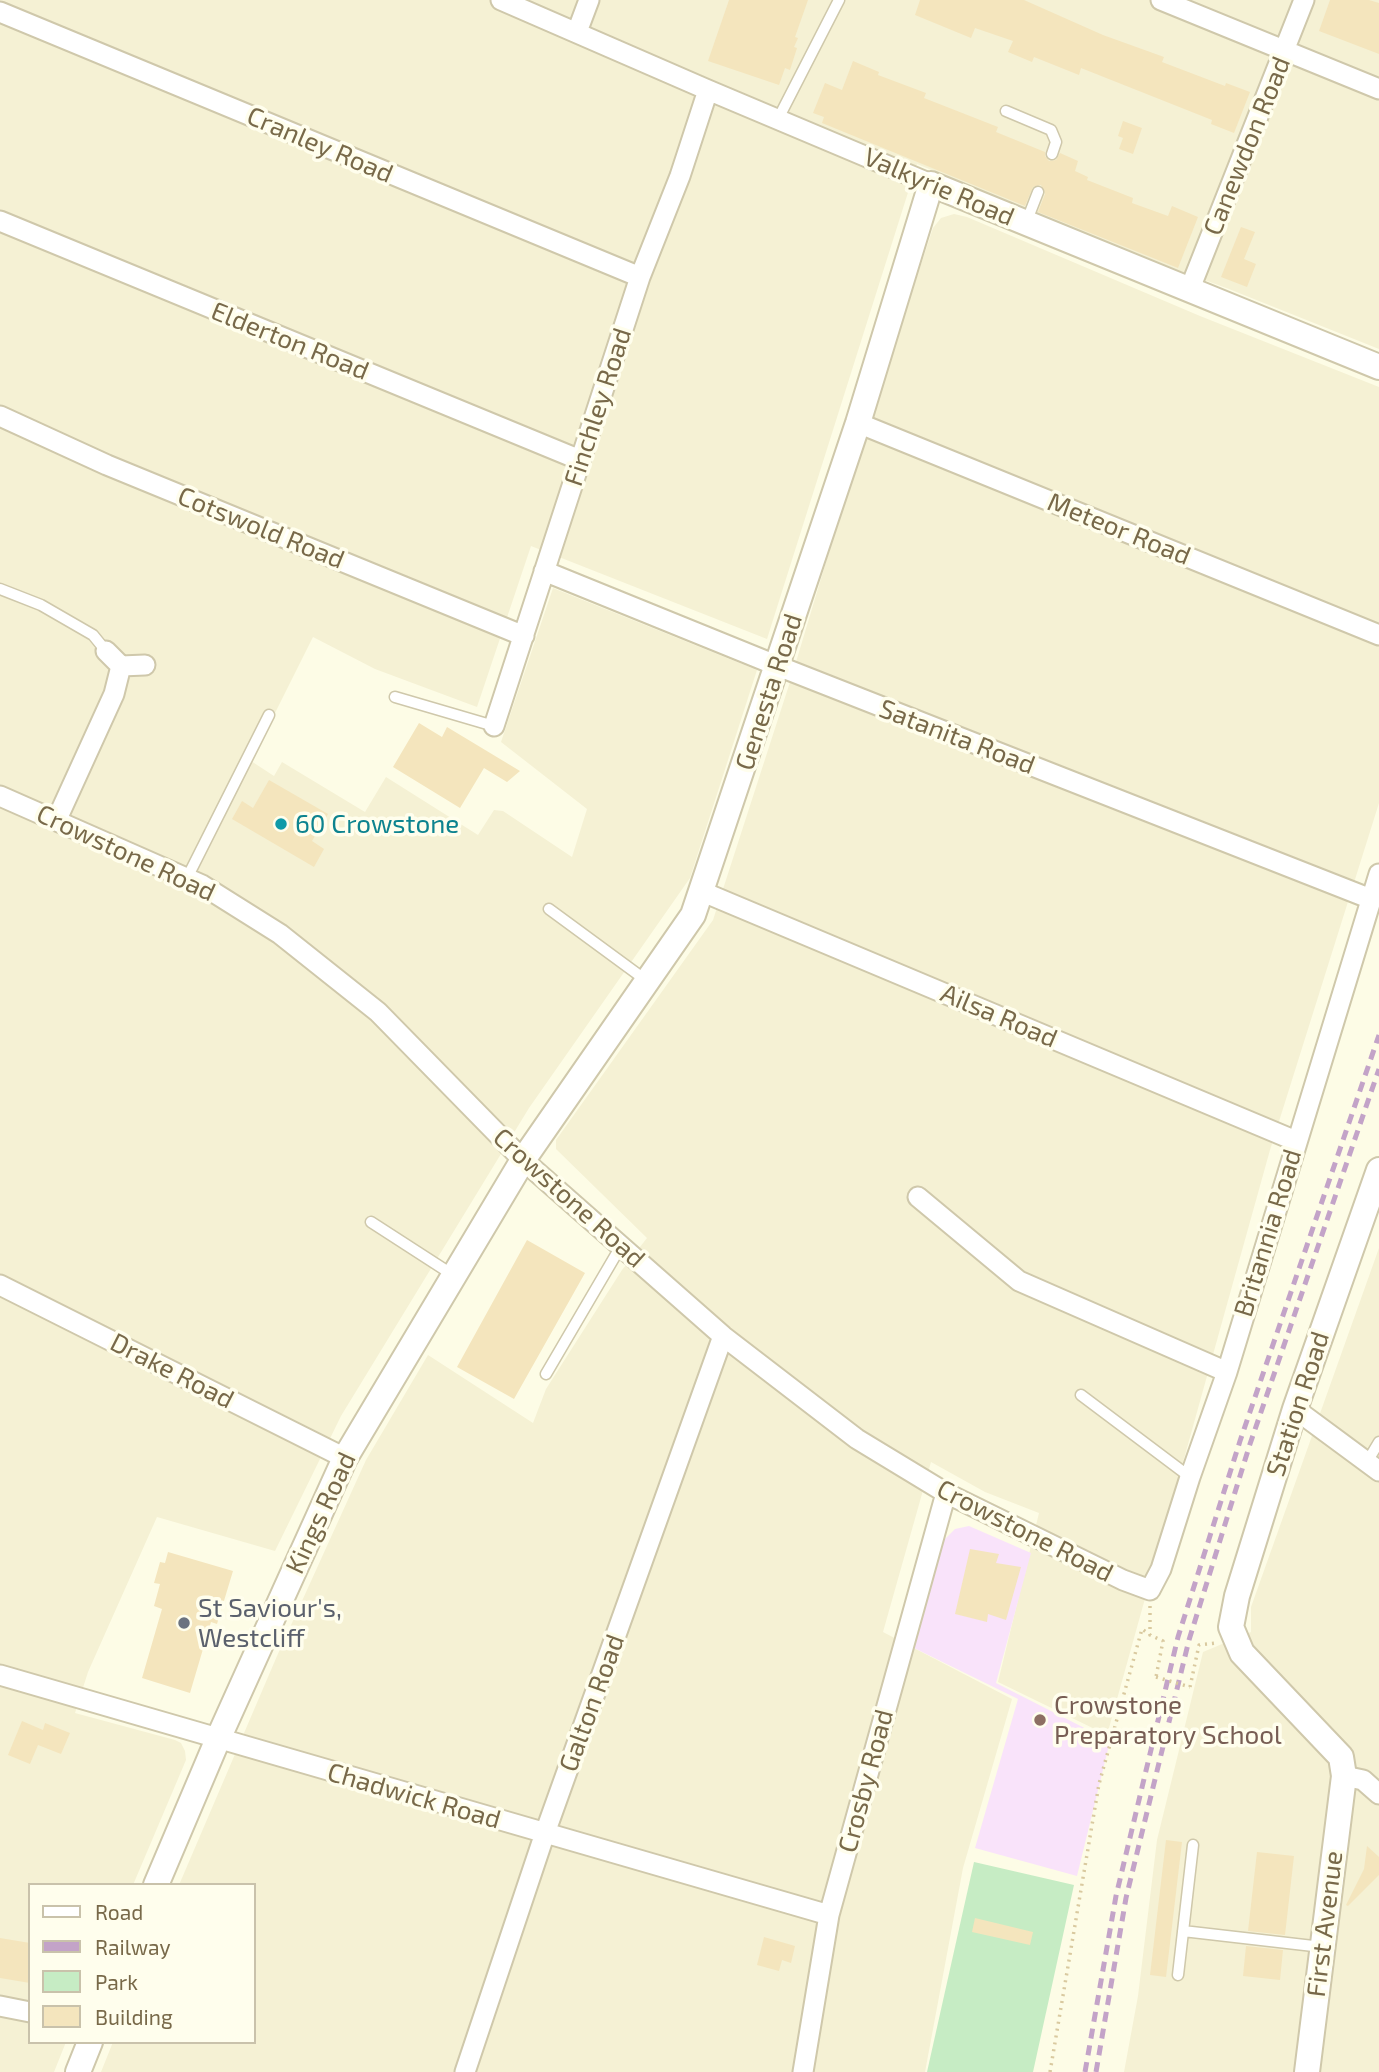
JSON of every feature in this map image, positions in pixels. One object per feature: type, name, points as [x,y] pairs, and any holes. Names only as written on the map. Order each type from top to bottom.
[{"type":"street","name":"Valkyrie Road","points":[[501,0],[931,184],[1379,367]]},
{"type":"street","points":[[577,32],[589,0]]},
{"type":"street","points":[[1161,0],[1185,4],[1285,52],[1379,89]]},
{"type":"street","name":"Canewdon Road","points":[[1189,291],[1304,0]]},
{"type":"street","name":"Cranley Road","points":[[0,12],[640,277]]},
{"type":"street","name":"Finchley Road","points":[[494,726],[640,277],[680,176],[708,90]]},
{"type":"street","name":"Genesta Road","points":[[523,1160],[693,915],[858,423],[931,184]]},
{"type":"street","name":"Elderton Road","points":[[0,221],[580,460]]},
{"type":"street","name":"Cotswold Road","points":[[0,416],[107,465],[524,636]]},
{"type":"street","name":"Meteor Road","points":[[858,423],[1379,635]]},
{"type":"street","name":"Satanita Road","points":[[544,571],[1371,899]]},
{"type":"street","points":[[106,651],[121,666],[145,665]]},
{"type":"street","points":[[57,819],[114,694],[121,666]]},
{"type":"street","name":"Crowstone Road","points":[[0,796],[202,885],[280,934],[378,1013],[523,1160],[723,1336],[857,1438],[946,1493],[1123,1580],[1150,1590]]},
{"type":"street","name":"Britannia Road","points":[[1150,1590],[1161,1569],[1227,1372],[1379,874]]},
{"type":"street","name":"Ailsa Road","points":[[702,892],[1296,1141]]},
{"type":"street","name":"Kings Road","points":[[157,1883],[218,1739],[345,1458],[523,1160]]},
{"type":"street","name":"Station Road","points":[[1344,1776],[1340,1757],[1242,1653],[1231,1627],[1237,1595],[1294,1409],[1378,1177]]},
{"type":"street","points":[[918,1197],[1019,1281],[1227,1372]]},
{"type":"street","name":"Drake Road","points":[[0,1285],[345,1458]]},
{"type":"street","name":"Galton Road","points":[[465,2072],[545,1833],[723,1336]]},
{"type":"street","points":[[1294,1409],[1373,1467]]},
{"type":"street","name":"Crosby Road","points":[[803,2072],[829,1915],[946,1493]]},
{"type":"street","name":"Chadwick Road","points":[[0,1675],[829,1915]]},
{"type":"street","points":[[1344,1776],[1363,1780],[1379,1794]]},
{"type":"street","name":"First Avenue","points":[[1307,2072],[1344,1776]]},
{"type":"street","points":[[0,2006],[28,2012]]},
{"type":"street","points":[[78,2072],[89,2044]]},
{"type":"lane","points":[[778,119],[839,0]]},
{"type":"lane","points":[[1006,111],[1054,133],[1056,142],[1052,154]]},
{"type":"lane","points":[[1026,223],[1038,192]]},
{"type":"lane","points":[[0,589],[41,605],[93,635],[106,651]]},
{"type":"lane","points":[[395,697],[494,726]]},
{"type":"lane","points":[[187,878],[269,715]]},
{"type":"lane","points":[[549,909],[647,981]]},
{"type":"lane","points":[[371,1222],[453,1275]]},
{"type":"lane","points":[[546,1374],[621,1246]]},
{"type":"lane","points":[[1081,1395],[1190,1477]]},
{"type":"lane","points":[[1373,1467],[1379,1441]]},
{"type":"lane","points":[[1178,1975],[1194,1845]]},
{"type":"lane","points":[[1183,1931],[1322,1947]]},
{"type":"path","points":[[1150,1590],[1150,1635]]},
{"type":"path","points":[[1050,2072],[1099,1784],[1142,1629],[1163,1641],[1156,1677],[1190,1687],[1199,1645]]},
{"type":"shaded area","points":[[0,0],[1379,0],[1379,349],[1153,261],[917,164],[767,639],[531,546],[477,707],[375,669],[313,637],[251,761],[274,776],[282,762],[365,812],[386,777],[478,835],[494,810],[503,811],[572,857],[587,809],[501,742],[553,588],[757,670],[690,878],[529,1108],[341,1416],[275,1551],[157,1517],[88,1672],[75,1713],[175,1740],[181,1743],[186,1760],[134,1883],[28,1883],[28,2044],[65,2044],[54,2072],[0,2072]]},
{"type":"shaded area","points":[[954,214],[967,217],[1200,316],[1379,387],[1379,803],[1270,1150],[1107,1735],[998,1682],[1039,1513],[985,1492],[931,1462],[883,1632],[1012,1699],[963,1868],[925,2072],[101,2072],[112,2044],[256,2044],[256,1883],[180,1883],[277,1656],[366,1460],[428,1355],[533,1423],[546,1389],[622,1270],[647,1238],[556,1149],[556,1140],[713,920],[790,682],[862,442],[933,228],[941,218]]},
{"type":"shaded area","points":[[1379,1248],[1379,2072],[1124,2072],[1138,1996],[1157,1840],[1203,1652],[1251,1632],[1251,1607]]},
{"type":"shaded area","name":"Crowstone Preparatory School","points":[[969,1526],[1031,1553],[996,1683],[1110,1741],[1077,1876],[975,1848],[1018,1699],[914,1648],[941,1543],[955,1529]]},
{"type":"green space","points":[[974,1862],[1074,1885],[1033,2072],[927,2072]]},
{"type":"building","points":[[729,0],[808,0],[795,37],[798,38],[794,47],[797,48],[790,70],[785,68],[779,85],[708,61]]},
{"type":"building","points":[[920,0],[1024,0],[1103,35],[1164,57],[1162,62],[1225,86],[1226,83],[1250,92],[1234,133],[1211,124],[1212,120],[1081,68],[1079,75],[1034,57],[1032,62],[1008,52],[1013,41],[975,28],[971,38],[915,15]]},
{"type":"building","points":[[1330,0],[1369,0],[1379,3],[1379,54],[1319,31]]},
{"type":"building","points":[[853,61],[879,72],[878,75],[926,93],[924,98],[998,127],[996,132],[1045,152],[1049,161],[1056,160],[1060,153],[1078,161],[1075,171],[1088,177],[1087,180],[1133,198],[1132,203],[1168,216],[1172,206],[1198,217],[1178,268],[1038,212],[1045,194],[1041,185],[1033,187],[1025,206],[822,123],[824,117],[813,113],[825,83],[842,90]]},
{"type":"building","points":[[1123,121],[1142,128],[1133,154],[1119,149],[1123,138],[1118,136]]},
{"type":"building","points":[[1241,227],[1255,232],[1244,259],[1256,264],[1247,287],[1221,277]]},
{"type":"building","points":[[419,723],[442,737],[447,727],[520,771],[507,782],[484,768],[460,808],[393,767]]},
{"type":"building","name":"60 Crowstone","points":[[269,780],[328,814],[312,841],[324,849],[314,867],[232,819],[242,801],[253,808]]},
{"type":"building","points":[[527,1240],[585,1273],[514,1399],[457,1367]]},
{"type":"building","points":[[970,1549],[999,1554],[996,1563],[1021,1567],[1006,1620],[988,1614],[987,1622],[955,1614]]},
{"type":"building","name":"St Saviour's, Westcliff","points":[[168,1552],[233,1571],[217,1624],[211,1622],[190,1693],[142,1678],[162,1609],[154,1606],[160,1584],[154,1583],[160,1562],[165,1563]]},
{"type":"building","points":[[22,1721],[43,1730],[45,1723],[70,1733],[61,1754],[38,1745],[30,1764],[8,1755]]},
{"type":"building","points":[[1166,1840],[1182,1842],[1166,1977],[1150,1975]]},
{"type":"building","points":[[1367,1846],[1379,1857],[1379,1875],[1348,1906],[1346,1905],[1364,1869]]},
{"type":"building","points":[[1257,1852],[1294,1856],[1285,1935],[1248,1931]]},
{"type":"building","points":[[975,1918],[1033,1932],[1030,1945],[972,1932]]},
{"type":"building","points":[[764,1937],[795,1946],[791,1963],[782,1960],[779,1971],[757,1965]]},
{"type":"building","points":[[0,1938],[28,1943],[28,1983],[0,1978]]},
{"type":"building","points":[[1246,1946],[1283,1950],[1280,1980],[1243,1976]]},
{"type":"railway","points":[[1085,2072],[1116,1896],[1178,1637],[1240,1441],[1379,1035]]},
{"type":"railway","points":[[1096,2072],[1126,1898],[1189,1640],[1250,1444],[1379,1069]]},
{"type":"place","name":"60 Crowstone","points":[[281,824]]},
{"type":"place","name":"St Saviour's, Westcliff","points":[[184,1623]]},
{"type":"place","name":"Crowstone Preparatory School","points":[[1040,1720]]}]
